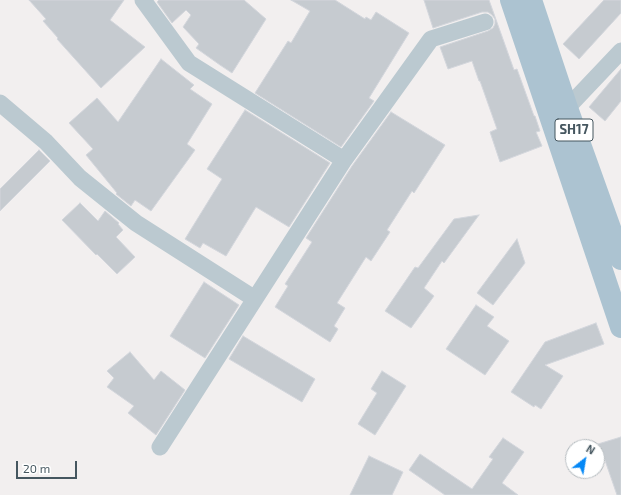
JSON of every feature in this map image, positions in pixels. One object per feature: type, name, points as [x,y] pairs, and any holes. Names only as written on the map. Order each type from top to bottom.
[{"type":"main road","points":[[511,0],[621,327]]},
{"type":"main road","name":"SH17","points":[[532,0],[566,108],[621,259]]},
{"type":"street","points":[[143,0],[189,63],[344,160]]},
{"type":"street","points":[[160,447],[344,160],[431,39],[485,22]]},
{"type":"street","points":[[566,108],[621,51]]},
{"type":"street","points":[[0,103],[46,142],[80,178],[136,223],[255,299]]},
{"type":"building","points":[[29,0],[124,0],[110,20],[145,47],[101,88],[57,39],[58,38],[43,21],[46,19]]},
{"type":"building","points":[[159,0],[244,0],[266,19],[232,73],[196,48],[199,44],[183,27],[191,15],[186,10],[172,23],[157,2]]},
{"type":"building","points":[[291,0],[335,0],[365,19],[366,17],[371,20],[376,12],[409,33],[369,98],[374,101],[341,147],[255,93],[288,41],[291,43],[310,11]]},
{"type":"building","points":[[424,0],[489,0],[514,70],[517,69],[535,116],[540,131],[536,132],[542,146],[500,162],[490,132],[497,129],[472,61],[448,69],[440,47],[493,28],[495,19],[492,15],[488,12],[482,12],[433,28]]},
{"type":"building","points":[[604,0],[621,0],[621,13],[579,59],[563,44]]},
{"type":"building","points":[[161,59],[194,85],[190,89],[212,104],[187,144],[195,150],[151,211],[135,200],[131,206],[116,194],[117,193],[86,155],[93,149],[69,123],[97,98],[118,122]]},
{"type":"building","points":[[621,69],[621,101],[605,121],[589,107]]},
{"type":"building","points":[[245,110],[330,163],[289,227],[256,207],[226,256],[203,243],[200,248],[185,239],[222,179],[207,169]]},
{"type":"building","points":[[391,112],[445,145],[414,193],[412,191],[387,230],[390,232],[371,261],[366,257],[337,303],[345,308],[334,326],[338,329],[330,342],[275,307],[288,286],[285,284],[312,242],[306,238],[352,166]]},
{"type":"building","points":[[39,150],[50,161],[0,211],[0,189]]},
{"type":"building","points":[[80,203],[98,221],[105,211],[119,223],[118,224],[123,230],[116,237],[135,257],[117,274],[62,220]]},
{"type":"building","points":[[479,215],[444,263],[442,261],[424,288],[434,296],[411,328],[385,311],[415,267],[418,268],[454,219]]},
{"type":"building","points":[[517,239],[525,263],[493,305],[477,293]]},
{"type":"building","points":[[204,282],[239,305],[205,358],[170,336]]},
{"type":"building","points":[[476,305],[494,317],[487,326],[509,341],[485,375],[446,349]]},
{"type":"building","points":[[596,323],[604,344],[545,365],[563,376],[541,409],[535,405],[534,407],[511,392],[545,342]]},
{"type":"building","points":[[243,336],[315,379],[302,402],[229,359]]},
{"type":"building","points":[[130,352],[154,380],[161,371],[185,390],[156,435],[128,413],[134,406],[107,387],[114,378],[107,371]]},
{"type":"building","points":[[382,371],[406,386],[375,435],[358,424],[377,393],[371,389]]},
{"type":"building","points":[[621,437],[621,495],[617,495],[605,460],[605,442]]},
{"type":"building","points":[[503,438],[524,452],[502,483],[518,495],[445,495],[409,470],[420,454],[472,489],[493,459],[489,457]]},
{"type":"building","points":[[369,456],[403,472],[392,495],[350,495]]}]
